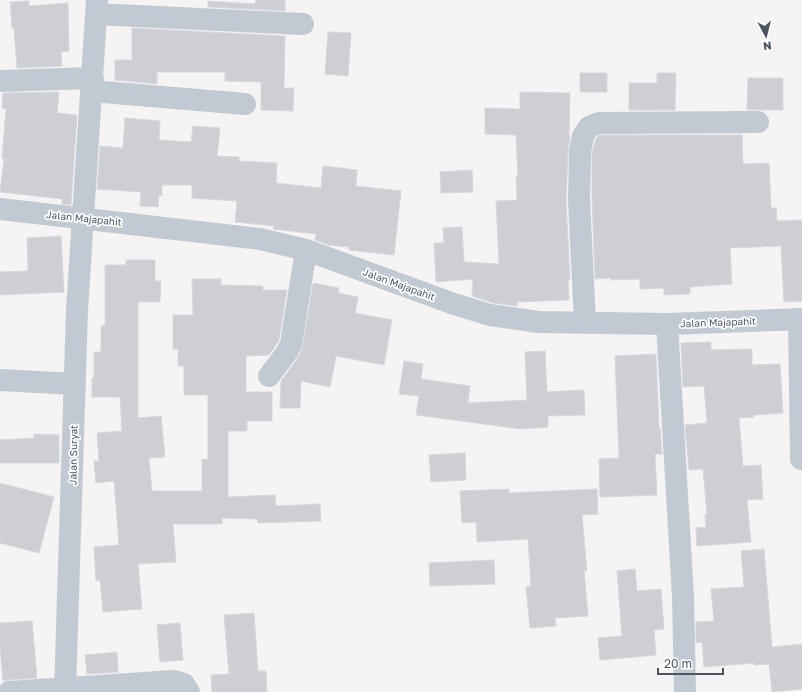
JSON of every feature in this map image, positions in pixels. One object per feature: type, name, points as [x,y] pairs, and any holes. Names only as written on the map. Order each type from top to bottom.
[{"type":"street","points":[[96,7],[303,24]]},
{"type":"street","name":"Jalan Suryat","points":[[65,691],[82,218],[96,7]]},
{"type":"street","points":[[0,81],[92,84],[245,104]]},
{"type":"street","points":[[585,322],[579,200],[580,152],[583,136],[589,127],[599,123],[758,122]]},
{"type":"street","name":"Jalan Majapahit","points":[[0,209],[260,238],[306,250],[454,304],[490,315],[538,322],[667,324],[800,319]]},
{"type":"street","points":[[269,376],[287,352],[291,344],[306,250]]},
{"type":"street","points":[[800,319],[801,459]]},
{"type":"street","points":[[667,324],[683,597],[685,692]]},
{"type":"street","points":[[0,380],[75,384]]},
{"type":"street","points":[[9,692],[65,691],[174,681],[184,684],[189,692]]},
{"type":"building","points":[[256,0],[285,0],[285,11],[208,7],[208,1],[255,4]]},
{"type":"building","points":[[29,1],[29,6],[68,3],[69,51],[61,52],[62,66],[17,68],[14,28],[12,28],[10,2]]},
{"type":"building","points":[[132,28],[285,36],[284,88],[294,88],[293,111],[261,110],[261,82],[225,81],[225,72],[157,72],[157,84],[115,80],[115,60],[132,60]]},
{"type":"building","points":[[328,32],[351,33],[348,76],[325,74]]},
{"type":"building","points":[[580,73],[607,73],[607,92],[580,92]]},
{"type":"building","points":[[657,73],[676,73],[675,110],[629,110],[629,83],[657,83]]},
{"type":"building","points":[[748,78],[783,78],[783,110],[747,110]]},
{"type":"building","points":[[59,92],[57,113],[77,115],[71,205],[62,204],[62,199],[0,192],[4,159],[2,158],[6,109],[2,108],[3,93]]},
{"type":"building","points":[[520,92],[570,93],[570,136],[566,200],[570,280],[568,280],[569,300],[517,302],[517,306],[493,303],[472,296],[473,279],[436,282],[434,243],[444,243],[443,228],[462,227],[464,262],[499,264],[496,201],[517,200],[516,177],[518,177],[516,135],[485,134],[485,108],[520,109]]},
{"type":"building","points":[[125,118],[160,121],[159,140],[191,142],[193,126],[220,128],[217,156],[239,157],[239,161],[277,163],[276,183],[321,188],[323,166],[357,170],[356,186],[401,191],[394,255],[349,250],[349,247],[328,245],[315,240],[316,234],[273,229],[274,226],[235,222],[237,201],[192,198],[192,185],[162,185],[162,196],[159,195],[158,207],[140,206],[141,192],[97,189],[100,146],[123,148]]},
{"type":"building","points":[[601,135],[742,135],[743,164],[769,163],[771,208],[776,208],[777,221],[802,220],[802,301],[784,302],[781,246],[730,248],[732,284],[690,287],[690,294],[664,295],[664,288],[640,289],[640,279],[595,279],[592,153],[597,137]]},
{"type":"building","points":[[472,170],[473,192],[441,193],[440,172]]},
{"type":"building","points":[[61,236],[64,292],[0,295],[0,272],[28,271],[27,238]]},
{"type":"building","points":[[126,260],[155,260],[155,281],[161,281],[160,302],[138,302],[138,418],[161,416],[165,457],[149,458],[152,491],[202,491],[202,459],[208,460],[208,395],[184,395],[184,366],[178,366],[178,349],[173,349],[173,315],[193,315],[192,279],[221,279],[221,285],[263,286],[263,290],[287,290],[279,340],[276,345],[269,355],[246,356],[246,392],[272,392],[272,421],[247,421],[247,431],[228,431],[228,497],[275,495],[276,506],[320,504],[321,521],[258,523],[257,519],[222,518],[222,524],[173,524],[176,562],[138,564],[142,609],[103,612],[100,580],[96,581],[94,547],[119,545],[114,481],[96,483],[94,461],[99,461],[97,433],[122,431],[120,397],[92,397],[92,378],[94,378],[94,352],[101,352],[101,326],[105,326],[105,265],[126,265]]},
{"type":"building","points":[[313,283],[339,288],[338,293],[358,297],[355,313],[392,320],[384,365],[336,356],[330,387],[301,381],[300,408],[280,408],[281,381],[297,359],[302,349]]},
{"type":"building","points":[[711,342],[711,350],[752,349],[752,365],[780,364],[783,413],[754,415],[754,417],[739,418],[743,466],[761,465],[763,499],[747,500],[751,542],[697,546],[696,528],[706,527],[705,515],[707,514],[703,469],[689,470],[685,425],[707,423],[704,386],[683,387],[681,343]]},
{"type":"building","points":[[545,351],[547,392],[584,390],[585,415],[548,416],[548,427],[521,429],[416,415],[419,396],[399,394],[404,361],[423,364],[421,379],[470,386],[468,403],[527,400],[525,352]]},
{"type":"building","points":[[656,354],[659,427],[662,454],[655,454],[657,495],[600,497],[599,459],[619,458],[615,356]]},
{"type":"building","points":[[34,434],[59,435],[59,463],[0,463],[0,440],[34,438]]},
{"type":"building","points":[[465,453],[466,480],[431,482],[429,455]]},
{"type":"building","points":[[0,483],[54,497],[39,553],[0,543]]},
{"type":"building","points":[[509,489],[509,493],[597,489],[598,514],[582,515],[587,571],[584,571],[588,616],[555,618],[556,626],[530,628],[526,587],[531,586],[528,539],[477,542],[476,522],[462,523],[460,491]]},
{"type":"building","points":[[764,549],[772,647],[802,644],[802,689],[772,692],[769,664],[754,665],[754,663],[704,667],[702,642],[696,643],[696,622],[714,621],[711,589],[744,587],[741,551]]},
{"type":"building","points":[[494,560],[495,584],[430,586],[429,563]]},
{"type":"building","points":[[635,569],[637,591],[661,589],[664,629],[654,630],[656,655],[600,660],[598,638],[622,636],[617,571]]},
{"type":"building","points":[[254,613],[258,671],[266,671],[267,692],[212,692],[211,675],[229,674],[224,615]]},
{"type":"building","points":[[32,621],[37,678],[3,681],[0,647],[0,623]]},
{"type":"building","points":[[180,623],[183,660],[160,662],[157,625]]},
{"type":"building","points":[[117,652],[118,672],[87,674],[85,655]]}]
